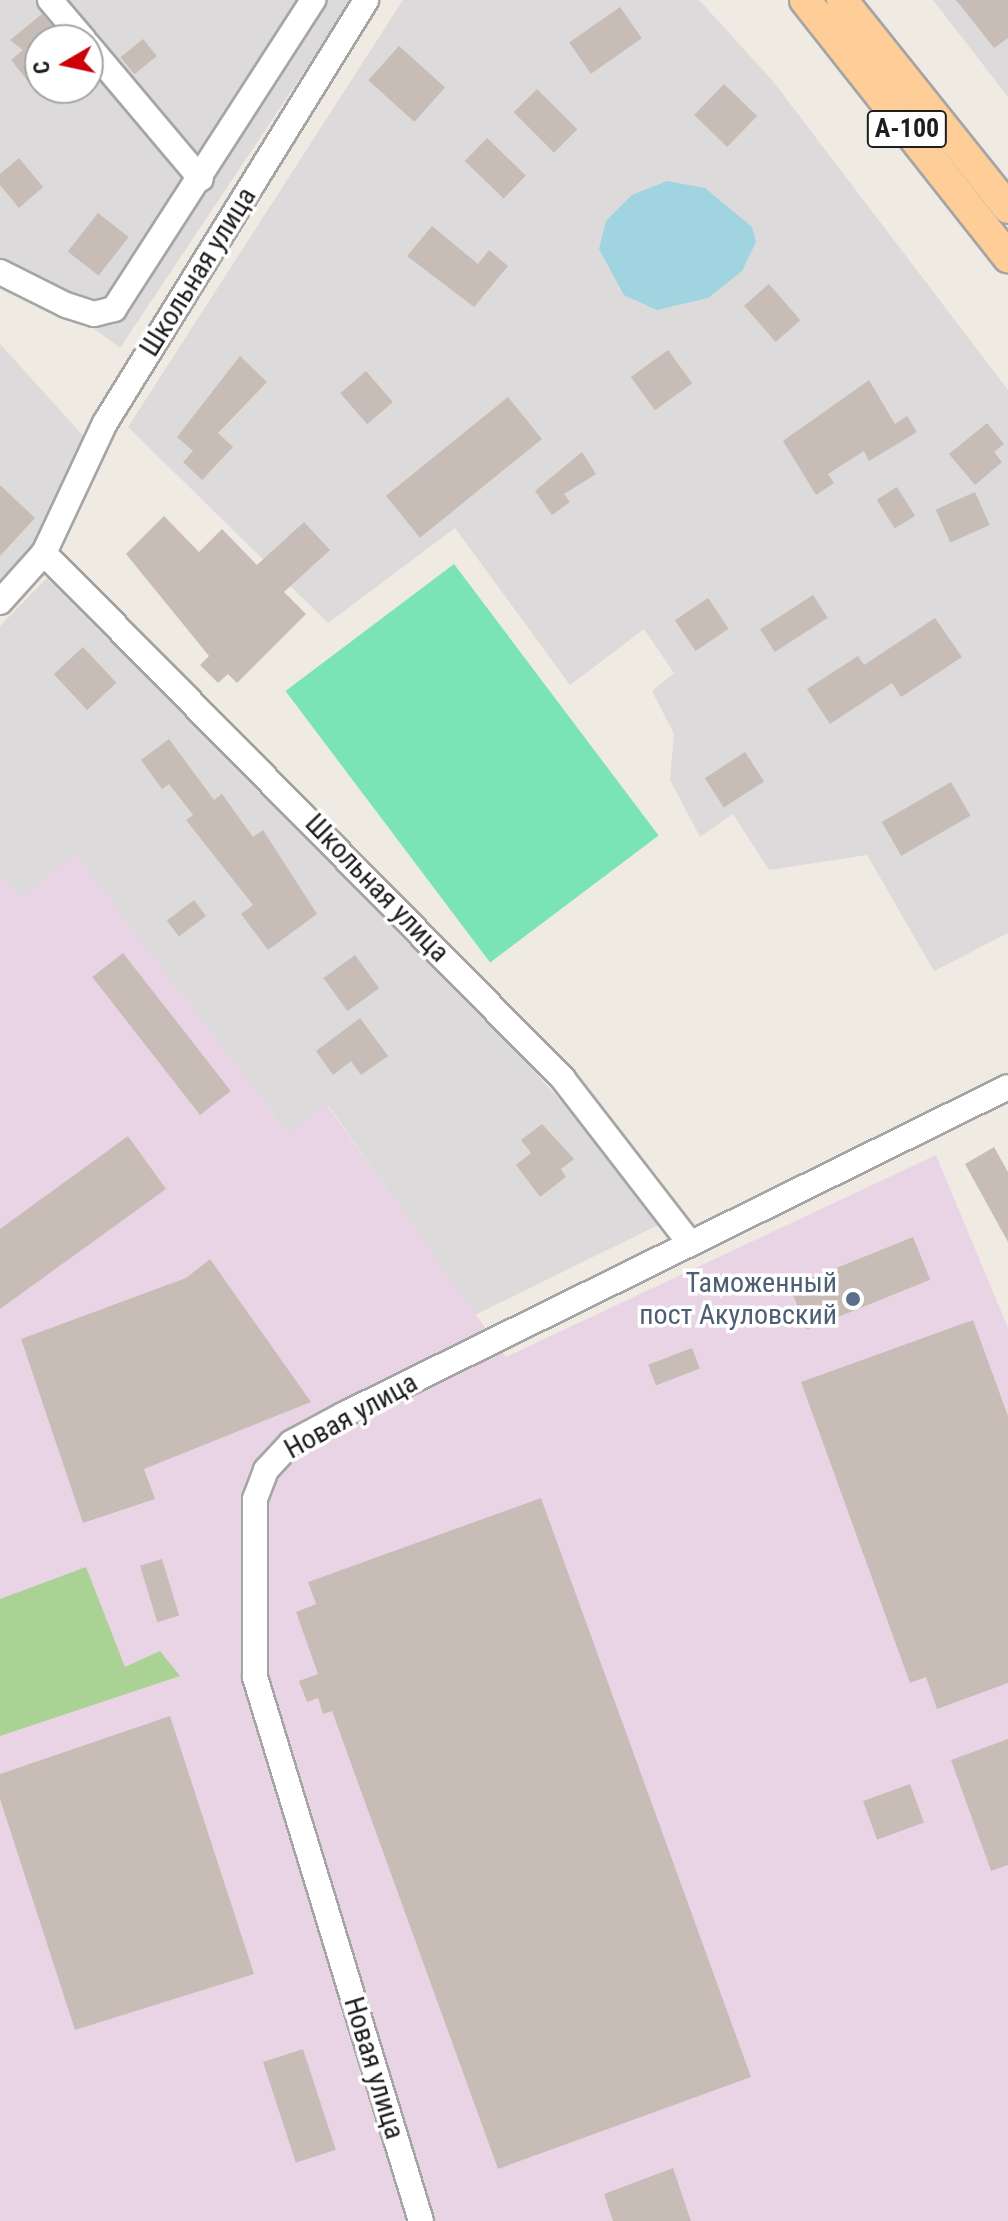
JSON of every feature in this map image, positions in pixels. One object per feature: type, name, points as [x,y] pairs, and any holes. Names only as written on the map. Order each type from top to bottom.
[{"type":"main road","name":"А-100","points":[[805,0],[1008,257]]},
{"type":"main road","name":"А-100","points":[[842,0],[1008,208]]},
{"type":"street","points":[[50,0],[70,24]]},
{"type":"street","points":[[0,272],[66,305],[94,314],[114,309],[201,179],[313,0]]},
{"type":"street","name":"Школьная улица","points":[[0,602],[44,553],[105,423],[366,0]]},
{"type":"street","points":[[104,64],[201,179]]},
{"type":"street","name":"Школьная улица","points":[[44,553],[563,1079],[688,1241]]},
{"type":"street","name":"Новая улица","points":[[421,2221],[255,1677],[255,1499],[266,1470],[291,1443],[688,1241],[1008,1087]]},
{"type":"shaded area","points":[[0,0],[352,0],[120,348],[88,324],[0,287]]},
{"type":"shaded area","points":[[403,0],[699,0],[772,80],[1008,390],[1008,933],[934,971],[867,855],[769,870],[733,814],[700,837],[670,780],[674,734],[652,691],[674,673],[644,629],[570,685],[455,528],[328,623],[128,427]]},
{"type":"shaded area","points":[[933,0],[1008,0],[1008,97]]},
{"type":"shaded area","points":[[0,344],[87,440],[22,565],[0,582]]},
{"type":"shaded area","points":[[47,578],[205,725],[477,1007],[618,1165],[660,1224],[475,1315],[328,1105],[288,1134],[76,855],[20,898],[0,873],[0,626]]},
{"type":"shaded area","points":[[76,854],[287,1133],[327,1105],[506,1357],[936,1155],[1008,1328],[1008,2221],[0,2221],[0,873],[20,897]]},
{"type":"green space","points":[[454,564],[659,836],[490,963],[285,691]]},
{"type":"green space","points":[[86,1567],[125,1667],[160,1651],[180,1676],[0,1736],[0,1599]]},
{"type":"water","points":[[667,181],[705,188],[752,227],[756,242],[742,271],[708,298],[657,310],[624,295],[599,249],[606,221],[632,195]]},
{"type":"building","points":[[956,0],[1008,0],[1008,38],[994,48]]},
{"type":"building","points":[[620,7],[642,38],[591,74],[569,43]]},
{"type":"building","points":[[42,14],[51,24],[30,24]]},
{"type":"building","points":[[24,29],[24,76],[11,60],[23,50],[10,40]]},
{"type":"building","points":[[143,39],[157,56],[134,74],[120,57]]},
{"type":"building","points":[[399,46],[445,87],[414,122],[368,80]]},
{"type":"building","points":[[724,84],[757,116],[727,147],[694,115]]},
{"type":"building","points":[[537,89],[577,129],[554,153],[514,112]]},
{"type":"building","points":[[487,138],[526,176],[504,199],[465,161]]},
{"type":"building","points":[[19,158],[43,187],[19,208],[0,185],[0,174]]},
{"type":"building","points":[[98,213],[129,237],[99,276],[68,252]]},
{"type":"building","points":[[432,226],[478,264],[489,250],[508,266],[474,307],[407,256]]},
{"type":"building","points":[[769,284],[800,320],[776,342],[744,306]]},
{"type":"building","points":[[668,350],[692,383],[655,410],[631,377]]},
{"type":"building","points":[[240,356],[267,382],[218,433],[233,447],[202,480],[183,462],[193,451],[177,437]]},
{"type":"building","points":[[366,371],[393,402],[367,424],[340,393]]},
{"type":"building","points":[[869,380],[895,424],[907,416],[917,432],[869,461],[864,451],[828,474],[834,483],[816,495],[783,441]]},
{"type":"building","points":[[508,397],[542,439],[420,538],[386,496]]},
{"type":"building","points":[[987,423],[1004,444],[994,452],[1002,462],[975,485],[949,454]]},
{"type":"building","points":[[582,452],[596,474],[564,494],[570,502],[552,515],[535,491]]},
{"type":"building","points":[[0,485],[35,518],[0,556]]},
{"type":"building","points":[[897,487],[915,516],[895,529],[877,500]]},
{"type":"building","points":[[975,492],[990,525],[950,542],[936,509]]},
{"type":"building","points":[[164,516],[199,552],[222,529],[257,565],[304,522],[330,550],[284,592],[306,614],[237,683],[228,674],[218,683],[200,665],[209,656],[126,554]]},
{"type":"building","points":[[813,595],[828,618],[775,652],[760,629]]},
{"type":"building","points":[[708,598],[729,629],[696,651],[675,620]]},
{"type":"building","points":[[935,618],[962,657],[901,697],[892,683],[830,724],[807,689],[858,656],[864,665]]},
{"type":"building","points":[[83,647],[116,683],[87,710],[54,674]]},
{"type":"building","points":[[169,739],[214,800],[222,794],[253,837],[263,830],[317,914],[268,950],[241,914],[253,905],[186,820],[193,815],[169,784],[162,789],[141,760]]},
{"type":"building","points":[[745,752],[764,781],[724,807],[705,778]]},
{"type":"building","points":[[951,782],[971,816],[901,856],[882,822]]},
{"type":"building","points":[[194,900],[206,916],[179,936],[167,920]]},
{"type":"building","points":[[123,953],[231,1091],[200,1115],[92,977]]},
{"type":"building","points":[[355,955],[379,988],[348,1011],[323,978]]},
{"type":"building","points":[[360,1018],[388,1056],[361,1075],[351,1061],[333,1075],[316,1051]]},
{"type":"building","points":[[542,1124],[574,1159],[561,1169],[566,1177],[540,1197],[516,1165],[531,1153],[521,1140]]},
{"type":"building","points":[[128,1136],[166,1189],[0,1309],[0,1229]]},
{"type":"building","points":[[994,1147],[1008,1172],[1008,1242],[965,1164]]},
{"type":"building","points":[[913,1237],[930,1280],[807,1329],[790,1287]]},
{"type":"building","points":[[210,1259],[311,1402],[144,1469],[155,1499],[83,1523],[21,1339],[186,1278]]},
{"type":"building","points":[[973,1320],[1008,1416],[1008,1683],[937,1709],[926,1677],[910,1683],[801,1382]]},
{"type":"building","points":[[692,1348],[700,1369],[656,1385],[648,1365]]},
{"type":"building","points":[[541,1498],[751,2077],[498,2169],[332,1711],[323,1714],[318,1698],[307,1702],[299,1681],[318,1674],[296,1612],[316,1604],[308,1582]]},
{"type":"building","points":[[162,1559],[179,1615],[157,1622],[140,1566]]},
{"type":"building","points":[[170,1716],[254,1974],[75,2030],[0,1799],[0,1774]]},
{"type":"building","points":[[1008,1739],[1008,1865],[991,1871],[951,1760]]},
{"type":"building","points":[[910,1784],[924,1823],[877,1840],[863,1801]]},
{"type":"building","points":[[303,2049],[336,2150],[296,2163],[263,2062]]},
{"type":"building","points":[[673,2168],[691,2221],[613,2221],[604,2194]]},
{"type":"place","name":"Таможенный пост Акуловский","points":[[853,1299]]}]
